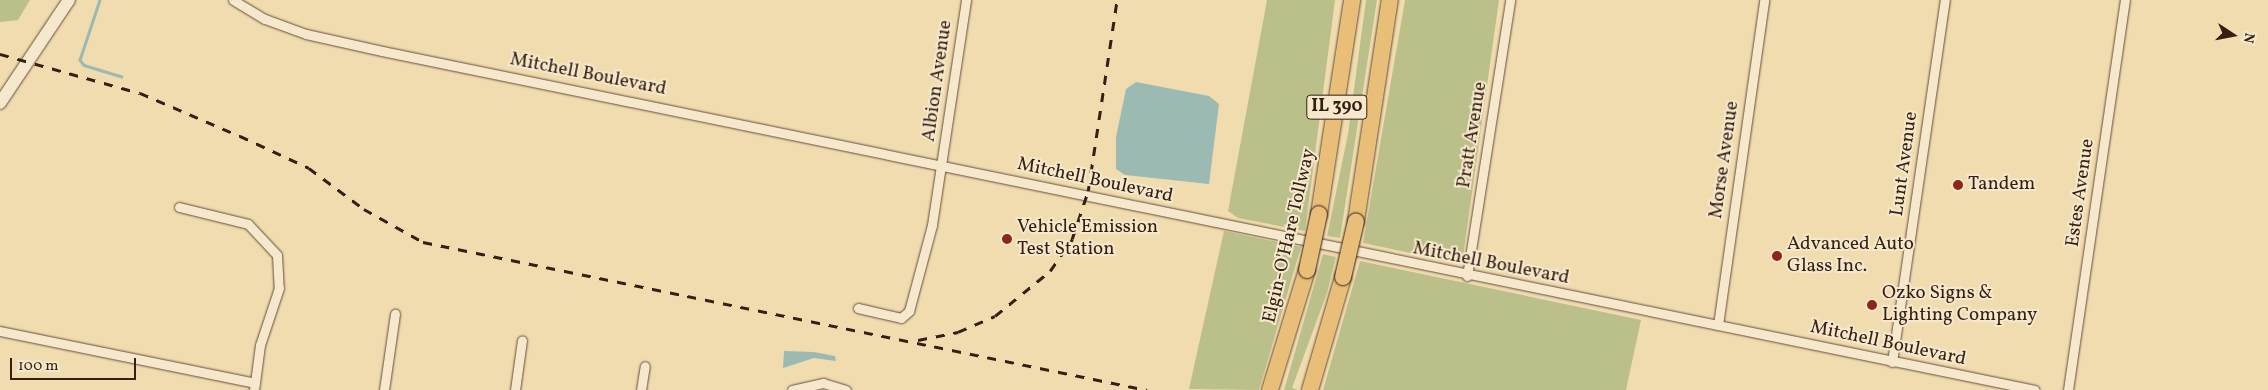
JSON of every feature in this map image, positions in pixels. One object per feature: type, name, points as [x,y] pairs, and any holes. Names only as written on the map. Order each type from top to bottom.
[{"type":"highway","points":[[1340,87],[1343,0]]},
{"type":"highway","name":"Elgin-O'Hare Tollway","points":[[1271,389],[1307,270],[1319,214],[1352,0]]},
{"type":"highway","name":"IL 390","points":[[1310,390],[1343,277],[1356,221],[1390,0]]},
{"type":"highway","points":[[1382,57],[1396,0]]},
{"type":"main road","points":[[0,103],[69,0]]},
{"type":"street","name":"Mitchell Boulevard","points":[[233,0],[265,19],[316,36],[1467,276],[2035,390]]},
{"type":"street","name":"Albion Avenue","points":[[942,166],[966,0]]},
{"type":"street","name":"Pratt Avenue","points":[[1467,276],[1510,0]]},
{"type":"street","name":"Morse Avenue","points":[[1718,325],[1764,0]]},
{"type":"street","name":"Lunt Avenue","points":[[1892,362],[1945,0]]},
{"type":"street","name":"Estes Avenue","points":[[2068,390],[2125,0]]},
{"type":"street","points":[[858,308],[900,318],[910,311],[942,166]]},
{"type":"street","points":[[0,331],[255,386],[260,345],[279,288],[277,255],[248,224],[179,207]]},
{"type":"street","points":[[384,390],[395,314]]},
{"type":"street","points":[[514,390],[522,340]]},
{"type":"street","points":[[641,390],[644,366]]},
{"type":"street","points":[[792,390],[823,383],[846,390]]},
{"type":"green space","points":[[0,0],[30,0],[18,20],[0,22]]},
{"type":"green space","points":[[1267,0],[1335,0],[1305,231],[1238,218],[1228,211]]},
{"type":"green space","points":[[1366,0],[1377,0],[1340,238],[1327,236],[1348,134]]},
{"type":"green space","points":[[1405,0],[1499,0],[1463,257],[1453,262],[1363,243]]},
{"type":"green space","points":[[1224,231],[1301,247],[1259,390],[1189,389]]},
{"type":"green space","points":[[1323,254],[1336,257],[1327,293],[1292,388],[1298,390],[1284,390]]},
{"type":"green space","points":[[1360,261],[1641,320],[1626,390],[1323,390]]},
{"type":"water","points":[[1136,82],[1209,96],[1219,104],[1209,184],[1125,175],[1116,169],[1116,137],[1126,89]]},
{"type":"water","points":[[784,351],[814,352],[835,356],[836,361],[814,358],[783,368]]},
{"type":"waterway","points":[[100,0],[80,60],[84,65],[121,76]]},
{"type":"railway","points":[[918,340],[958,332],[995,316],[1050,271],[1072,239],[1088,191],[1117,0]]},
{"type":"railway","points":[[0,54],[140,93],[240,136],[309,168],[364,209],[423,242],[1147,390]]},
{"type":"place","name":"Tandem","points":[[1958,185]]},
{"type":"place","name":"Vehicle Emission Test Station","points":[[1007,239]]},
{"type":"place","name":"Advanced Auto Glass Inc.","points":[[1777,256]]},
{"type":"place","name":"Ozko Signs & Lighting Company","points":[[1872,305]]}]
